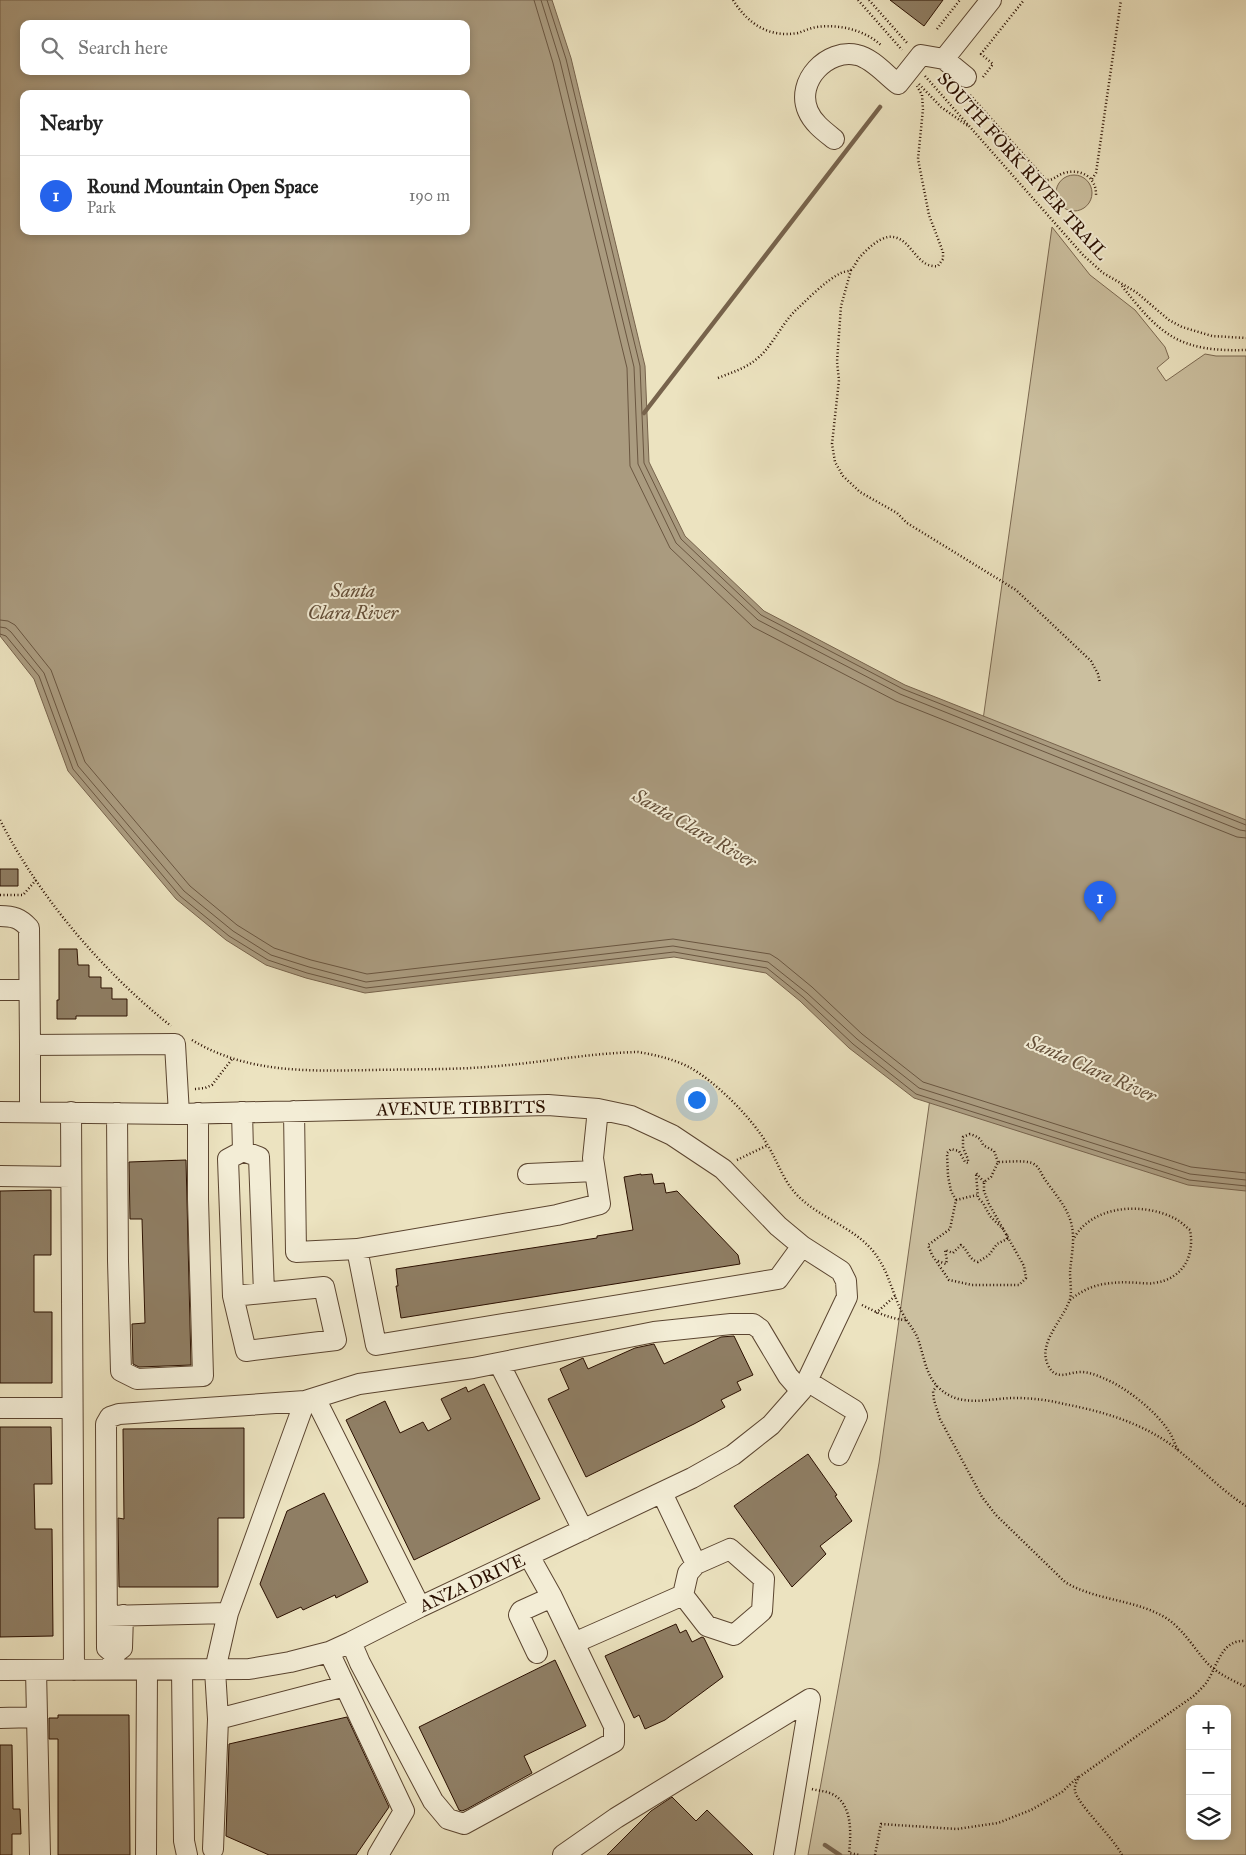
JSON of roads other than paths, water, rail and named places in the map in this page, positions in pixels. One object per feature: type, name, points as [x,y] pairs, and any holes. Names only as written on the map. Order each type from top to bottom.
[{"type":"street","points":[[834,139],[812,118],[806,108],[808,83],[814,72],[823,62],[835,56],[846,54],[858,55],[898,84],[914,64],[944,60],[991,0]]},
{"type":"street","points":[[944,60],[972,83]]},
{"type":"street","points":[[0,916],[10,916],[22,920],[29,928],[30,1111]]},
{"type":"street","points":[[0,990],[29,990]]},
{"type":"street","points":[[30,1045],[175,1044],[178,1089],[189,1113],[198,1208],[203,1376],[137,1379],[121,1371],[117,1113]]},
{"type":"street","name":"AVENUE TIBBITTS","points":[[0,1112],[189,1113],[548,1105],[598,1110],[631,1116],[672,1134],[723,1169],[778,1226],[802,1246],[841,1271],[846,1281],[847,1297]]},
{"type":"street","points":[[294,1111],[296,1252],[357,1249],[557,1214],[600,1204],[593,1158],[598,1110]]},
{"type":"street","points":[[71,1112],[74,1670]]},
{"type":"street","points":[[242,1112],[243,1151]]},
{"type":"street","points":[[233,1296],[264,1293],[324,1287],[336,1340],[246,1351],[233,1296],[228,1159],[243,1151],[259,1157],[264,1293]]},
{"type":"street","points":[[528,1174],[595,1171]]},
{"type":"street","points":[[0,1176],[71,1177]]},
{"type":"street","points":[[357,1249],[376,1345],[778,1279],[802,1246]]},
{"type":"street","name":"ANZA DRIVE","points":[[0,1670],[74,1670],[113,1662],[147,1670],[249,1669],[290,1662],[329,1652],[352,1642],[420,1607],[662,1493],[733,1455],[771,1425],[804,1386],[847,1297]]},
{"type":"street","points":[[113,1662],[107,1648],[115,1615],[106,1424],[110,1417],[119,1414],[310,1399],[359,1384],[499,1363],[654,1332],[732,1324],[753,1324],[760,1329],[788,1376],[804,1386],[854,1410],[857,1416],[840,1455]]},
{"type":"street","points":[[499,1363],[583,1530]]},
{"type":"street","points":[[310,1399],[420,1607]]},
{"type":"street","points":[[214,1853],[218,1719],[214,1670],[228,1613],[310,1399]]},
{"type":"street","points":[[0,1408],[72,1408]]},
{"type":"street","points":[[662,1493],[696,1564]]},
{"type":"street","points":[[730,1548],[764,1580],[762,1610],[734,1635],[707,1626],[683,1595],[688,1573],[696,1564],[730,1548]]},
{"type":"street","points":[[352,1642],[360,1663],[433,1801],[448,1819],[464,1824],[614,1742],[614,1726],[552,1597],[529,1556]]},
{"type":"street","points":[[574,1643],[683,1595]]},
{"type":"street","points":[[537,1654],[520,1614],[521,1611],[552,1597]]},
{"type":"street","points":[[115,1615],[228,1613]]},
{"type":"street","points":[[329,1652],[404,1812],[378,1855]]},
{"type":"street","points":[[36,1670],[40,1855]]},
{"type":"street","points":[[146,1855],[147,1670]]},
{"type":"street","points":[[182,1670],[184,1841],[187,1855]]},
{"type":"street","points":[[218,1719],[345,1686]]},
{"type":"street","points":[[563,1855],[616,1818],[810,1699],[784,1855]]},
{"type":"street","points":[[0,1718],[37,1717]]},
{"type":"water","name":"Santa Clara River","points":[[0,0],[552,0],[571,58],[645,366],[649,462],[685,536],[764,611],[905,685],[1246,820],[1246,1191],[1188,1185],[914,1098],[849,1048],[800,1001],[766,973],[674,957],[365,993],[306,978],[266,965],[226,940],[176,899],[68,771],[34,679],[0,636]]},
{"type":"waterway","points":[[644,413],[880,107]]},
{"type":"waterway","points":[[825,1845],[840,1855]]},
{"type":"place","name":"Round Mountain Open Space","points":[[1100,922]]}]
